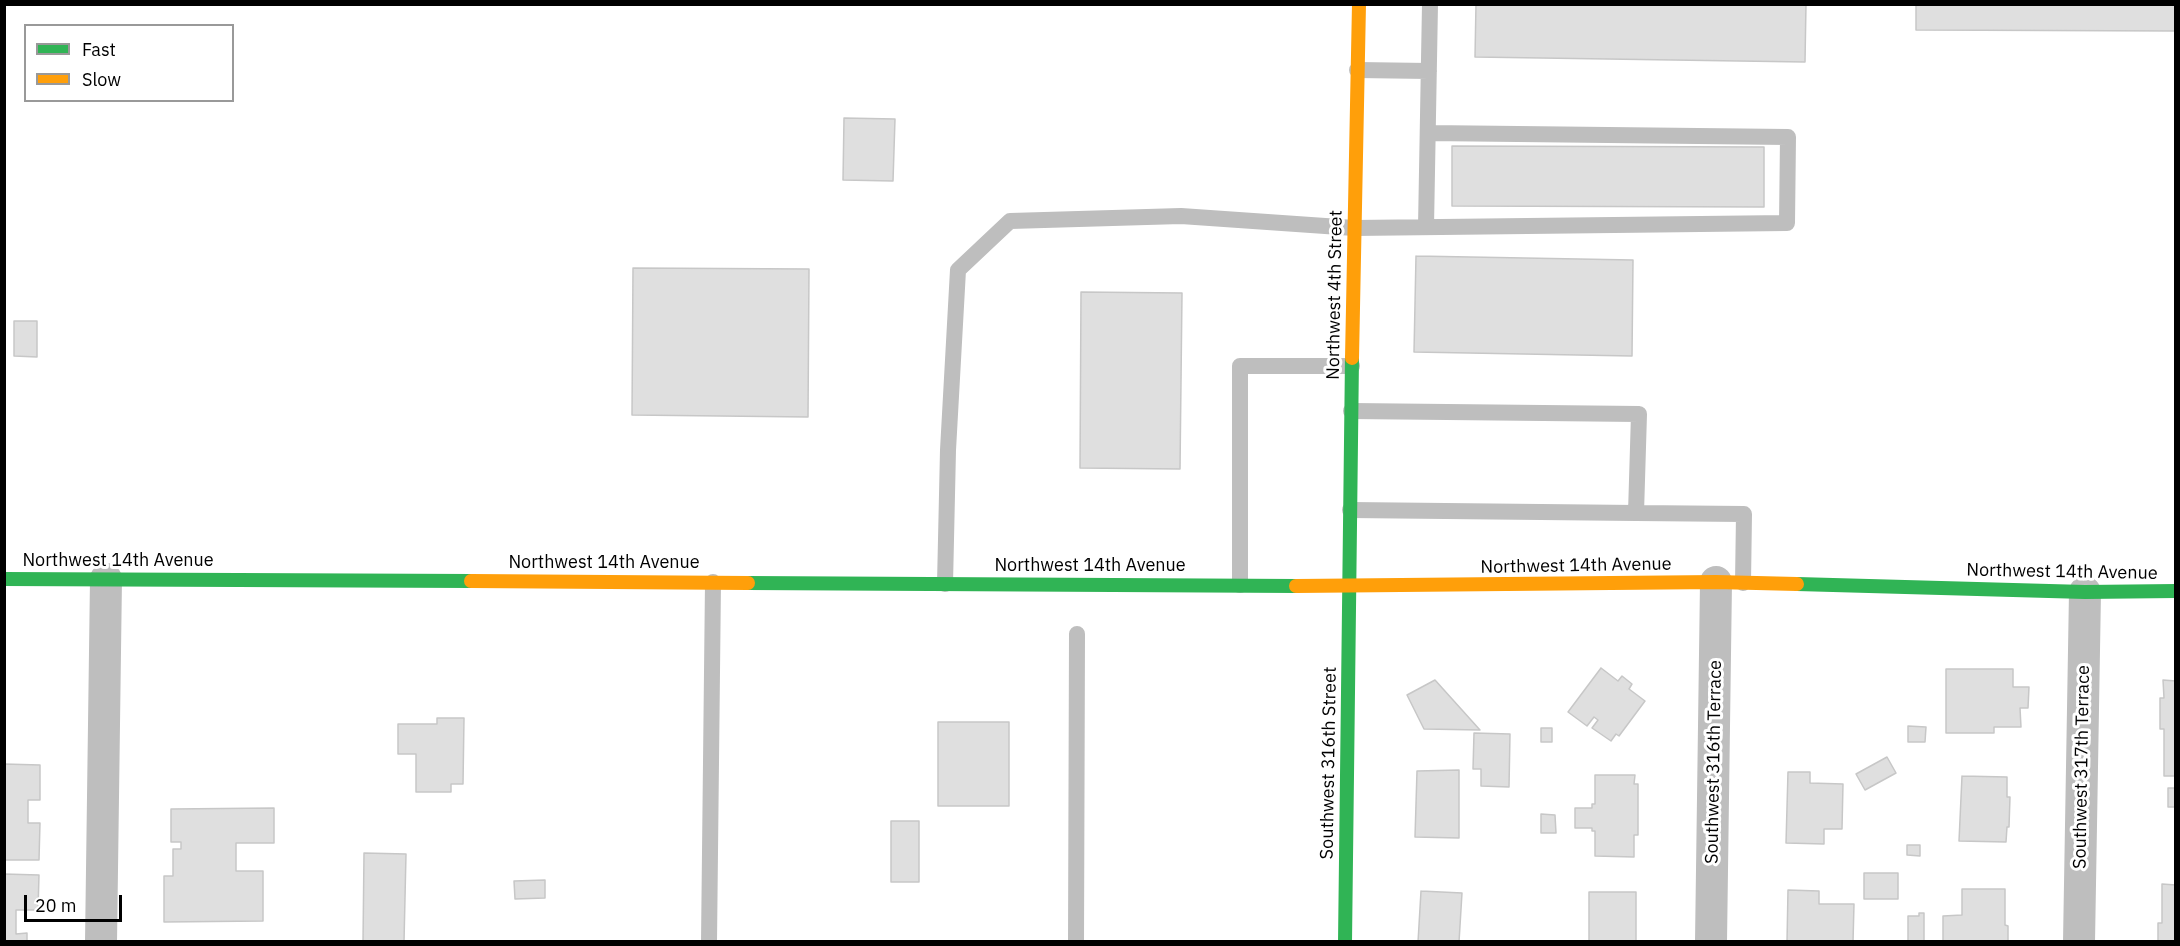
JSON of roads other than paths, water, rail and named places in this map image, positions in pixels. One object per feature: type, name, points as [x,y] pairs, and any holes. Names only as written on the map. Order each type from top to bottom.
[{"type":"street","name":"Northwest 4th Street","points":[[1348,586],[1359,4]]},
{"type":"street","name":"Northwest 14th Avenue","points":[[4,579],[1348,586],[1730,583],[2085,592],[2175,591]]},
{"type":"street","points":[[101,942],[106,579]]},
{"type":"street","name":"Southwest 316th Terrace","points":[[1711,942],[1730,583]]},
{"type":"street","name":"Southwest 316th Street","points":[[1345,942],[1348,586]]},
{"type":"street","name":"Southwest 317th Terrace","points":[[2079,942],[2085,592]]},
{"type":"lane","points":[[1426,227],[1430,4]]},
{"type":"lane","points":[[1357,70],[1429,71]]},
{"type":"lane","points":[[945,584],[948,450],[958,270],[1010,221],[1180,216],[1354,228],[1786,223],[1788,137],[1428,132]]},
{"type":"lane","points":[[1240,585],[1240,366],[1352,366]]},
{"type":"lane","points":[[1351,411],[1639,414],[1636,513]]},
{"type":"lane","points":[[1350,510],[1744,514],[1730,583]]},
{"type":"lane","points":[[709,942],[712,582]]},
{"type":"lane","points":[[1076,942],[1077,634]]}]
